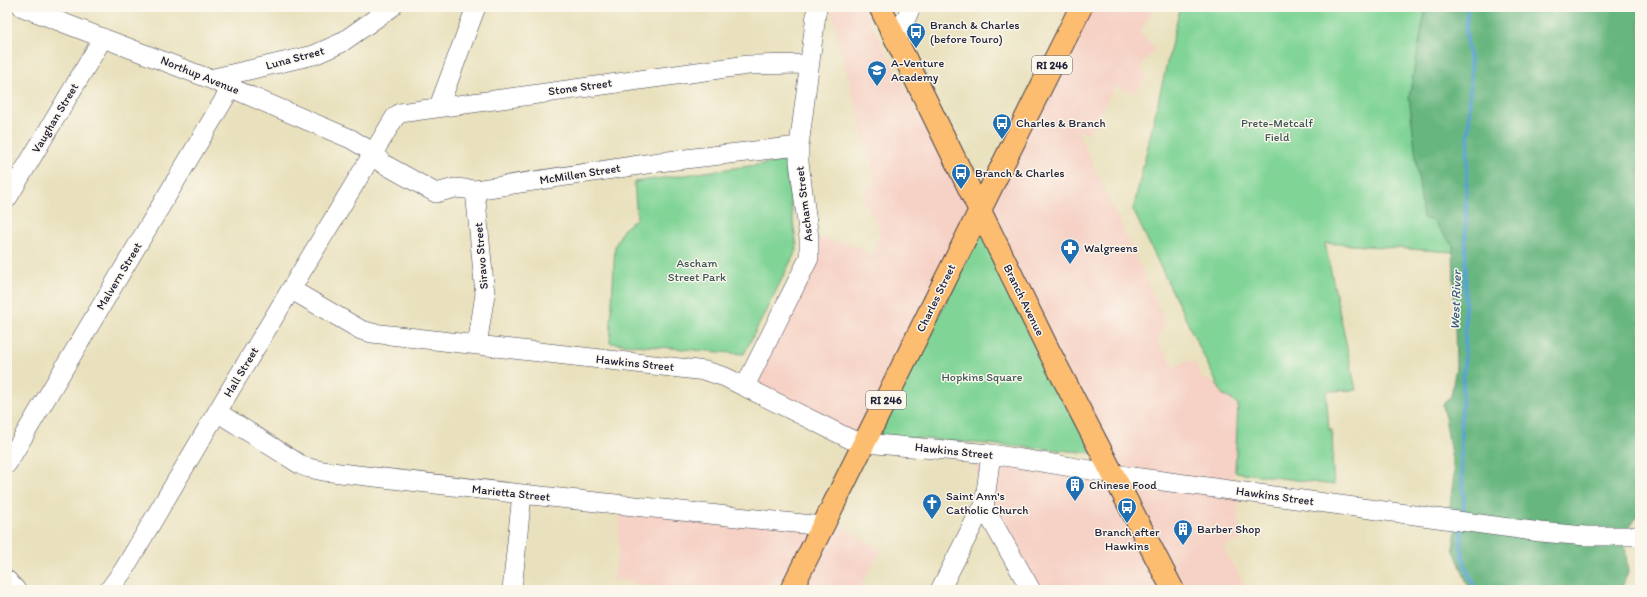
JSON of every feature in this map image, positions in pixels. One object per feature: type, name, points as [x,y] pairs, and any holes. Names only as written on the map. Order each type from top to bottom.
[{"type":"main road","name":"Branch Avenue","points":[[880,7],[1049,351],[1173,590]]},
{"type":"main road","name":"Charles Street","points":[[791,590],[1081,7]]},
{"type":"street","name":"Northup Avenue","points":[[24,7],[210,79],[351,138],[374,153]]},
{"type":"street","name":"Luna Street","points":[[210,79],[314,56],[341,43],[392,7]]},
{"type":"street","points":[[439,106],[476,7]]},
{"type":"street","name":"Ascham Street","points":[[744,386],[809,258],[809,238],[799,162],[799,146],[817,7]]},
{"type":"street","points":[[897,39],[911,7]]},
{"type":"street","name":"Vaughan Street","points":[[7,198],[103,38]]},
{"type":"street","name":"Stone Street","points":[[374,153],[395,117],[400,113],[439,106],[748,64],[810,64]]},
{"type":"street","name":"Malvern Street","points":[[7,464],[231,88]]},
{"type":"street","name":"McMillen Street","points":[[374,153],[382,163],[436,193],[455,188],[474,190],[646,164],[799,146]]},
{"type":"street","name":"Hall Street","points":[[109,590],[123,571],[217,412],[374,153]]},
{"type":"street","name":"Siravo Street","points":[[474,190],[485,294],[477,345]]},
{"type":"street","name":"Hawkins Street","points":[[292,290],[361,330],[372,333],[706,371],[725,377],[850,439],[865,443],[991,454],[1113,474],[1471,523],[1564,534],[1640,536]]},
{"type":"street","name":"Marietta Street","points":[[217,412],[300,465],[309,468],[522,494],[822,526]]},
{"type":"street","points":[[940,590],[984,506],[991,454]]},
{"type":"street","points":[[512,590],[522,494]]},
{"type":"street","points":[[984,506],[1030,590]]},
{"type":"street","points":[[7,580],[16,590]]},
{"type":"shaded area","points":[[830,7],[863,7],[940,156],[955,150],[981,198],[1081,7],[1154,7],[1140,33],[1155,49],[1140,67],[1146,75],[1142,84],[1133,93],[1115,86],[1089,133],[1078,132],[1161,312],[1165,324],[1157,341],[1174,367],[1189,361],[1196,364],[1202,378],[1236,391],[1245,399],[1233,483],[1241,488],[1237,516],[1241,536],[1240,540],[1227,544],[1223,547],[1247,590],[1023,590],[991,501],[971,459],[1108,464],[1060,356],[864,445],[749,382],[813,237],[860,247],[866,254],[873,256],[880,231],[863,198],[867,187],[876,183]]},
{"type":"shaded area","points":[[623,502],[719,512],[828,517],[881,551],[858,590],[671,590],[613,579],[619,550],[618,532]]},
{"type":"green space","name":"Prete-Metcalf Field","points":[[1180,7],[1482,7],[1494,255],[1325,243],[1356,390],[1326,391],[1329,430],[1332,430],[1334,485],[1235,472],[1238,404],[1222,394],[1133,210]]},
{"type":"green space","points":[[1426,7],[1640,7],[1640,489],[1638,515],[1624,536],[1628,572],[1621,590],[1470,590],[1453,548],[1458,519],[1449,513],[1454,474],[1443,404],[1451,396],[1456,366],[1453,246],[1433,221],[1423,218],[1409,97]]},
{"type":"green space","name":"Ascham Street Park","points":[[785,161],[797,249],[744,354],[610,343],[615,246],[623,230],[637,218],[634,182]]},
{"type":"green space","name":"Hopkins Square","points":[[983,228],[1094,453],[879,435]]},
{"type":"waterway","name":"West River","points":[[1462,517],[1464,503],[1461,460],[1461,427],[1465,347],[1466,198],[1471,67],[1466,33],[1467,7]]},
{"type":"waterway","name":"West River","points":[[1462,526],[1462,551],[1469,575],[1477,590]]},
{"type":"place","name":"Branch & Charles (before Touro)","points":[[916,49]]},
{"type":"place","name":"A-Venture Academy","points":[[877,87]]},
{"type":"place","name":"Charles & Branch","points":[[1002,140]]},
{"type":"place","name":"Branch & Charles","points":[[961,190]]},
{"type":"place","name":"Walgreens","points":[[1070,265]]},
{"type":"place","name":"Chinese Food","points":[[1075,502]]},
{"type":"place","name":"Saint Ann's Catholic Church","points":[[932,520]]},
{"type":"place","name":"Branch after Hawkins","points":[[1127,524]]},
{"type":"place","name":"Barber Shop","points":[[1183,546]]}]
